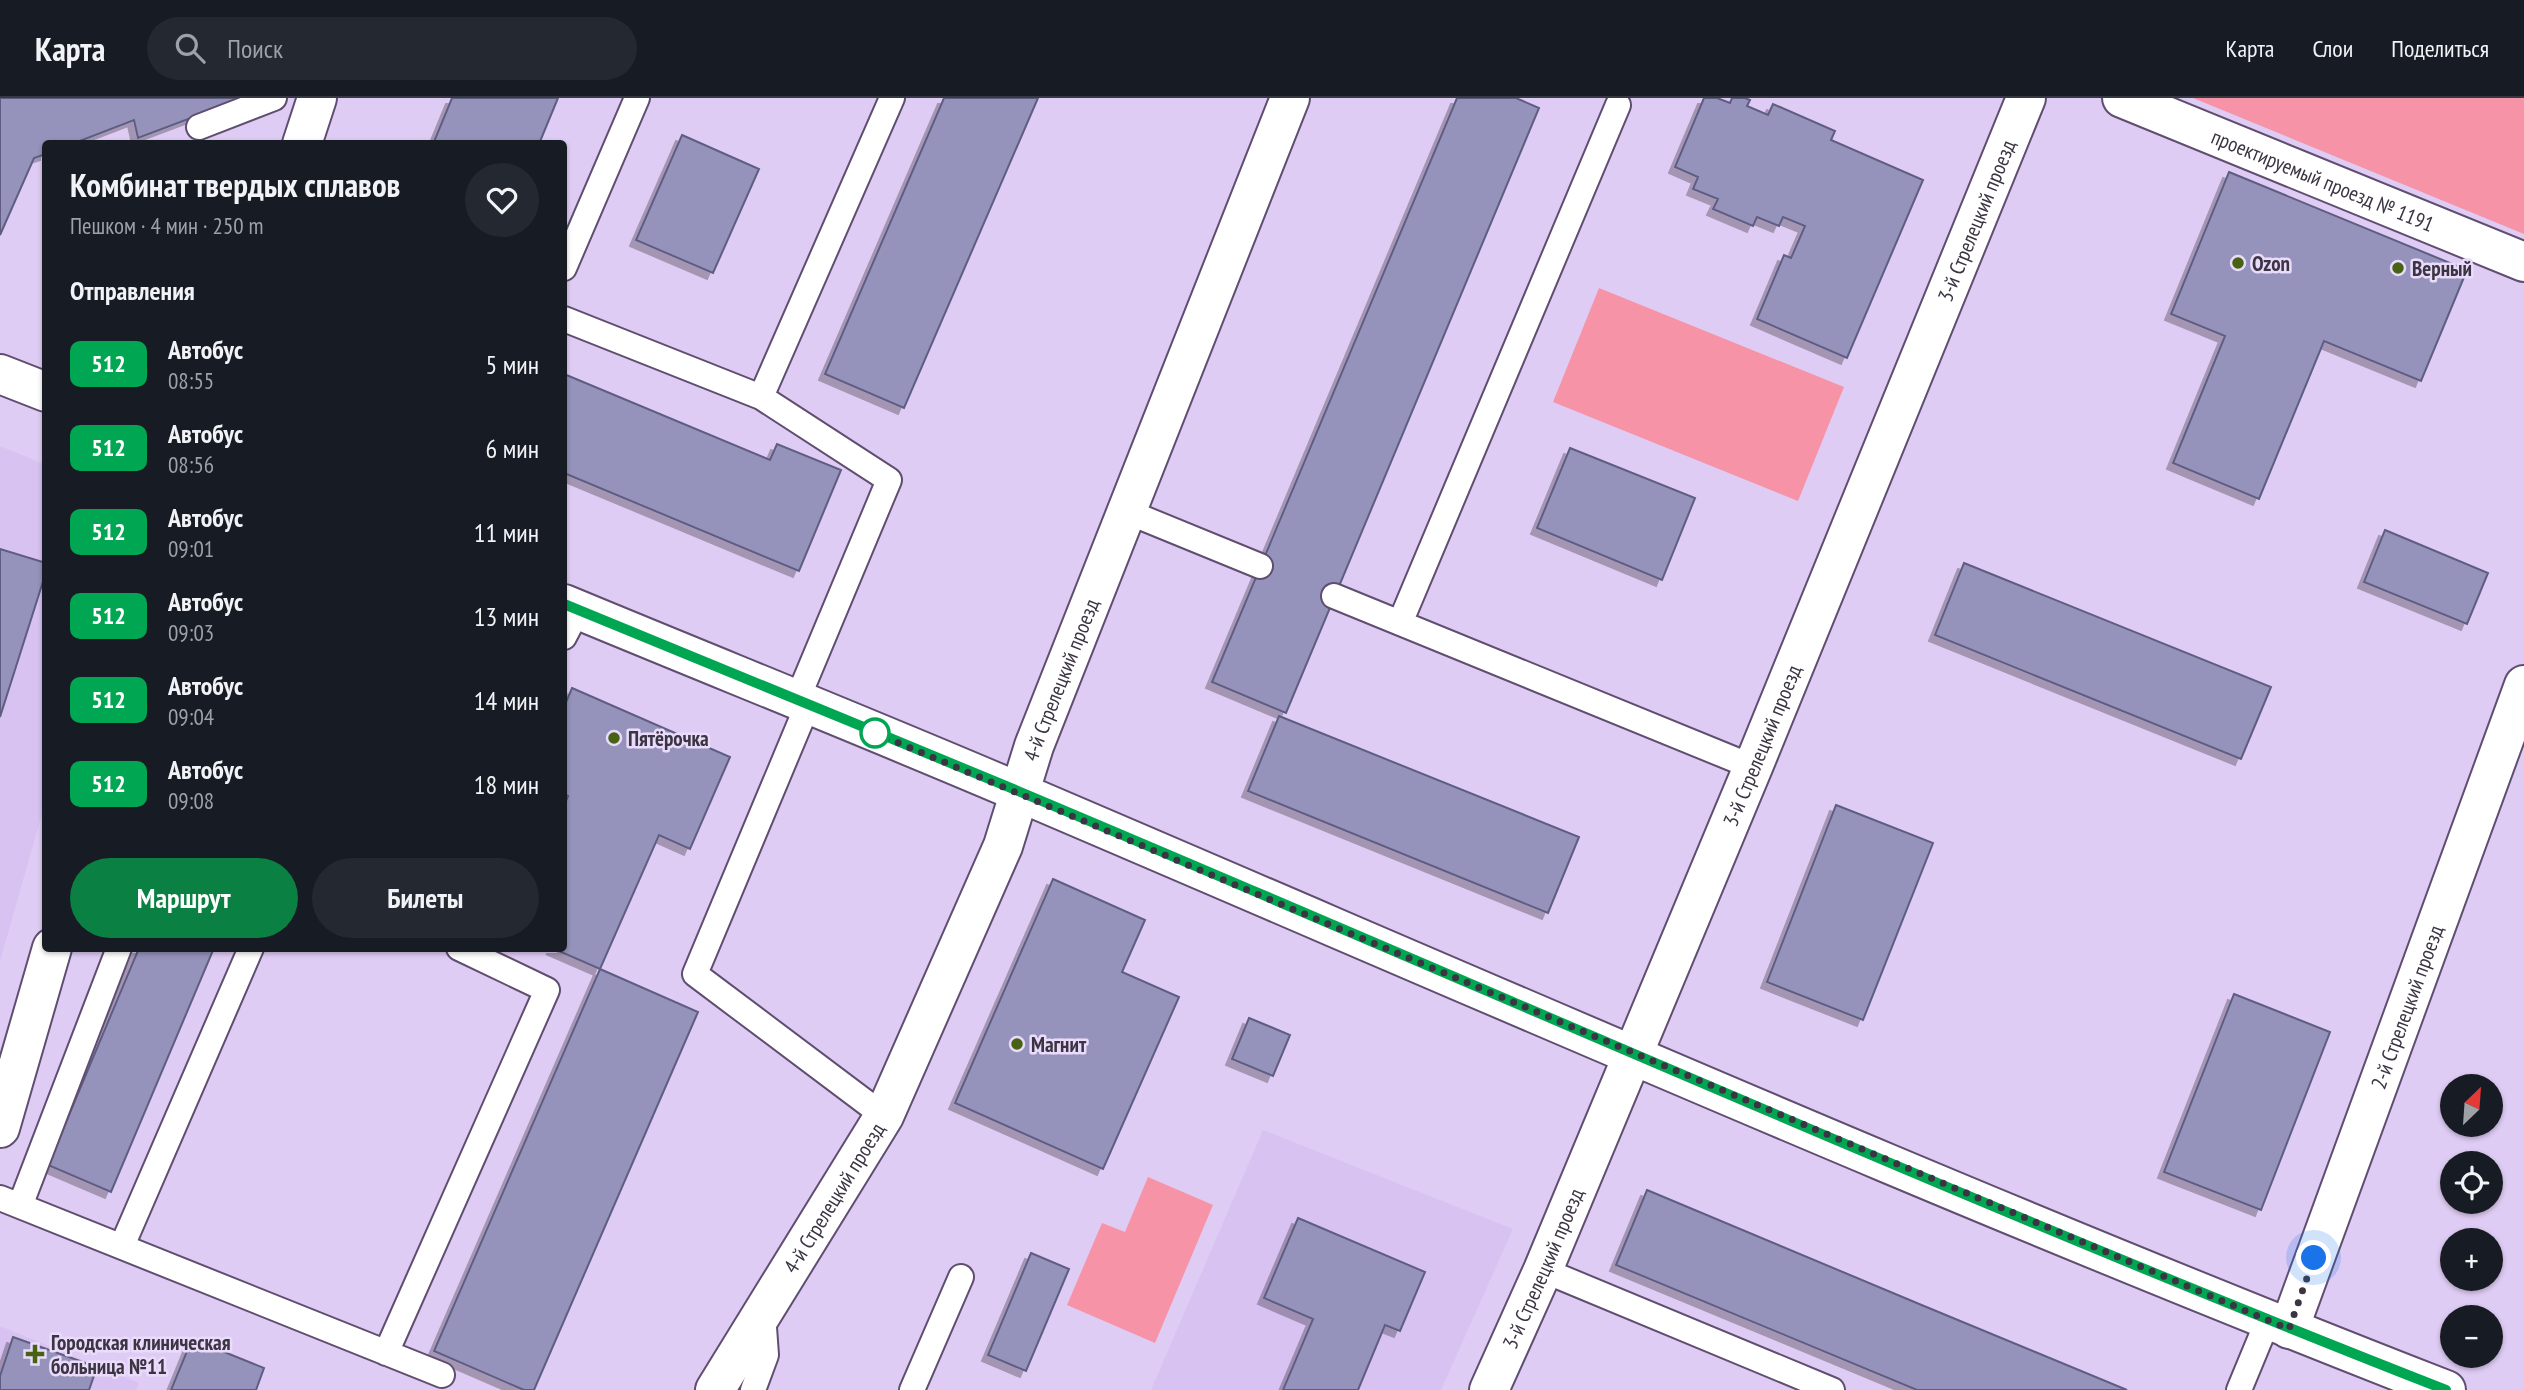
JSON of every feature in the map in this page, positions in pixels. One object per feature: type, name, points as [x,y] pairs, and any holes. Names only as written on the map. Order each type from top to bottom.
[{"type":"street","points":[[303,140],[317,98]]},
{"type":"street","name":"4-й Стрелецкий проезд","points":[[715,1390],[884,1116],[1003,846],[1034,746],[1290,98]]},
{"type":"street","name":"3-й Стрелецкий проезд","points":[[1489,1390],[1634,1055],[2026,98]]},
{"type":"street","name":"проектируемый проезд № 1191","points":[[2122,98],[2524,262]]},
{"type":"street","points":[[0,374],[42,390]]},
{"type":"street","points":[[568,617],[802,702],[1634,1055],[2279,1324],[2446,1390]]},
{"type":"street","name":"2-й Стрелецкий проезд","points":[[2279,1324],[2524,685]]},
{"type":"street","points":[[0,1128],[51,952]]},
{"type":"lane","points":[[199,127],[275,98]]},
{"type":"lane","points":[[567,261],[637,98]]},
{"type":"lane","points":[[761,397],[892,98]]},
{"type":"lane","points":[[1400,623],[1618,105]]},
{"type":"lane","points":[[567,320],[761,397],[889,480],[695,974],[884,1116]]},
{"type":"lane","points":[[1128,512],[1260,566]]},
{"type":"lane","points":[[1335,596],[1753,767]]},
{"type":"lane","points":[[117,952],[10,1202],[442,1375]]},
{"type":"lane","points":[[122,1247],[249,952]]},
{"type":"lane","points":[[386,1353],[547,990],[467,952]]},
{"type":"lane","points":[[1543,1270],[1832,1390]]},
{"type":"lane","points":[[912,1390],[961,1277]]},
{"type":"lane","points":[[753,1390],[766,1355],[763,1313]]},
{"type":"lane","points":[[2239,1390],[2279,1324]]},
{"type":"shaded area","points":[[2193,98],[2524,98],[2524,234]]},
{"type":"shaded area","points":[[1599,288],[1844,387],[1798,501],[1553,402]]},
{"type":"shaded area","points":[[0,446],[42,463],[42,814],[0,961]]},
{"type":"shaded area","points":[[1263,1130],[1513,1229],[1441,1390],[1151,1390]]},
{"type":"shaded area","points":[[1148,1177],[1213,1205],[1155,1343],[1067,1305],[1102,1223],[1125,1232]]},
{"type":"shaded area","name":"Городская клиническая больница №11","points":[[0,1326],[139,1383],[136,1390],[0,1390]]},
{"type":"building","points":[[0,98],[244,98],[138,138],[134,120],[82,140],[42,140],[42,155],[34,158],[0,235]]},
{"type":"building","points":[[452,98],[558,98],[541,140],[435,140]]},
{"type":"building","points":[[944,98],[1038,98],[904,408],[825,374]]},
{"type":"building","points":[[1457,98],[1516,98],[1539,108],[1286,713],[1212,682]]},
{"type":"building","points":[[1704,98],[1717,98],[1730,103],[1732,98],[1745,98],[1750,100],[1747,106],[1768,115],[1773,104],[1835,131],[1831,140],[1923,180],[1847,358],[1757,319],[1784,255],[1791,258],[1805,226],[1783,217],[1779,226],[1757,217],[1753,226],[1713,209],[1718,199],[1693,189],[1698,177],[1675,167]]},
{"type":"building","points":[[682,135],[759,169],[713,273],[636,240]]},
{"type":"building","points":[[2229,172],[2467,270],[2421,381],[2324,341],[2259,499],[2173,463],[2225,336],[2171,314]]},
{"type":"building","points":[[567,375],[770,460],[777,444],[841,470],[799,571],[567,474]]},
{"type":"building","points":[[1570,448],[1695,498],[1662,580],[1537,528]]},
{"type":"building","points":[[2385,530],[2488,573],[2467,624],[2364,582]]},
{"type":"building","points":[[0,549],[42,562],[42,585],[0,717]]},
{"type":"building","points":[[1964,563],[2271,687],[2241,759],[1935,635]]},
{"type":"building","points":[[572,688],[730,757],[690,849],[659,835],[600,969],[561,952],[567,952],[567,700]]},
{"type":"building","points":[[1279,716],[1579,837],[1548,913],[1248,791]]},
{"type":"building","points":[[1836,805],[1933,843],[1863,1020],[1767,982]]},
{"type":"building","points":[[1053,879],[1145,920],[1122,972],[1179,997],[1103,1169],[955,1103]]},
{"type":"building","points":[[137,952],[212,952],[111,1192],[48,1165]]},
{"type":"building","points":[[600,969],[698,1012],[534,1390],[524,1390],[434,1351]]},
{"type":"building","points":[[2234,994],[2330,1032],[2261,1210],[2164,1172]]},
{"type":"building","points":[[1249,1018],[1290,1035],[1273,1076],[1232,1059]]},
{"type":"building","points":[[1647,1190],[2127,1390],[1917,1390],[1616,1265]]},
{"type":"building","points":[[1298,1218],[1425,1272],[1400,1331],[1385,1325],[1358,1390],[1283,1390],[1313,1319],[1264,1298]]},
{"type":"building","points":[[1031,1253],[1069,1269],[1026,1371],[988,1355]]},
{"type":"building","name":"Городская клиническая больница №11","points":[[13,1337],[97,1367],[89,1390],[0,1390],[0,1376]]},
{"type":"building","points":[[192,1339],[264,1368],[256,1390],[171,1390]]},
{"type":"bus line","name":"512","points":[[567,605],[1021,793],[1581,1033],[2289,1329],[2446,1390]]},
{"type":"place","name":"Ozon","points":[[2238,263]]},
{"type":"place","name":"Верный","points":[[2398,268]]},
{"type":"place","name":"Пятёрочка","points":[[614,738]]},
{"type":"place","name":"Магнит","points":[[1017,1044]]},
{"type":"place","name":"Городская клиническая больница №11","points":[[35,1354]]},
{"type":"route","points":[[875,733],[1581,1033],[2289,1329],[2314,1258]]}]
